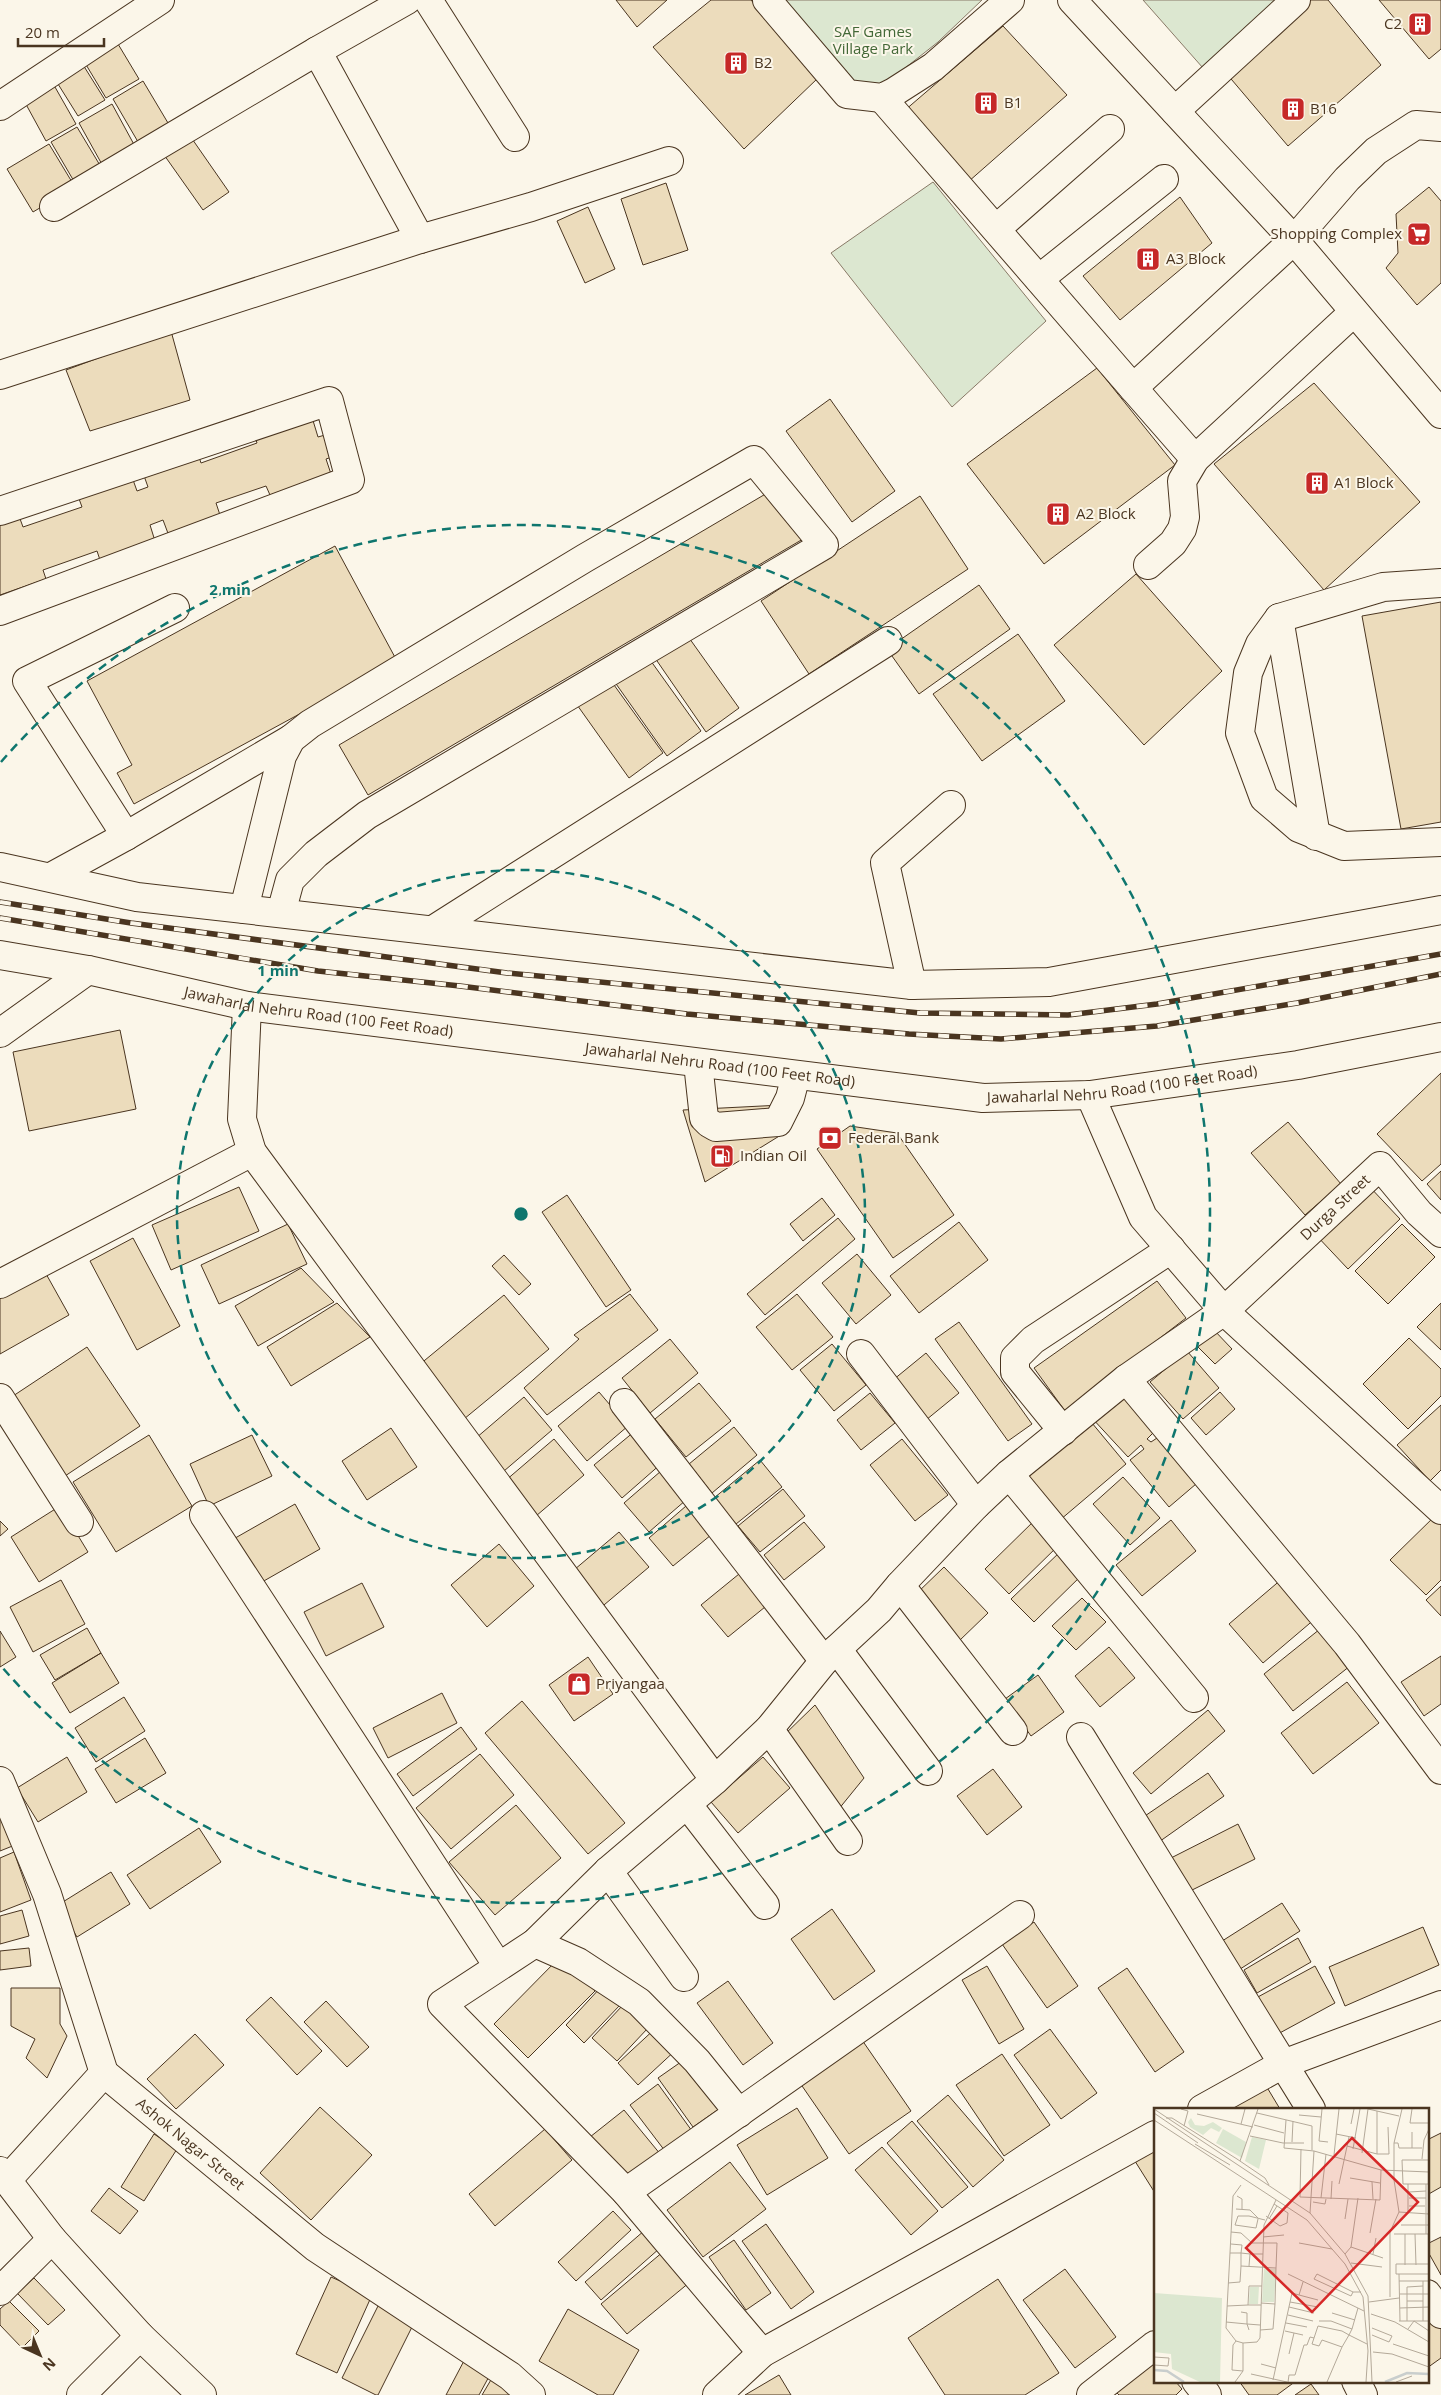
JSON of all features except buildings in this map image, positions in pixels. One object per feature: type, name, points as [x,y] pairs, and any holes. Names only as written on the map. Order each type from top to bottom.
[{"type":"street","points":[[0,106],[160,0]]},
{"type":"street","points":[[54,207],[317,51],[407,0]]},
{"type":"street","points":[[428,0],[515,137]]},
{"type":"street","points":[[767,0],[847,94],[882,98],[933,67],[1010,0]]},
{"type":"street","points":[[1072,0],[1294,240],[1441,414]]},
{"type":"street","points":[[1175,110],[1296,0]]},
{"type":"street","points":[[317,51],[420,239]]},
{"type":"street","points":[[882,98],[1195,459]]},
{"type":"street","points":[[1132,388],[1294,240],[1346,179],[1376,151],[1416,126],[1441,127]]},
{"type":"street","points":[[996,229],[1110,129]]},
{"type":"street","points":[[0,375],[420,239],[531,207],[669,161]]},
{"type":"street","points":[[1039,279],[1164,179]]},
{"type":"street","points":[[1148,564],[1173,543],[1182,529],[1185,518],[1182,481],[1195,459],[1354,312]]},
{"type":"street","points":[[0,510],[329,401],[350,480],[0,610]]},
{"type":"street","points":[[51,877],[126,836],[292,739],[310,724],[585,558],[754,460],[824,545],[367,815],[316,854],[290,880],[281,913]]},
{"type":"street","points":[[1441,583],[1383,587],[1279,618],[1260,644],[1248,673],[1240,733],[1264,798],[1299,828],[1344,846],[1441,842]]},
{"type":"street","points":[[126,836],[27,681],[175,608]]},
{"type":"street","points":[[1279,618],[1316,836]]},
{"type":"street","points":[[433,930],[888,641]]},
{"type":"street","points":[[244,909],[282,756],[292,739]]},
{"type":"street","points":[[912,985],[885,863],[888,858],[951,805]]},
{"type":"street","points":[[0,867],[137,897],[912,985],[1049,982],[1441,910]]},
{"type":"street","name":"Jawaharlal Nehru Road (100 Feet Road)","points":[[0,954],[88,970],[247,1006],[983,1098],[1090,1095],[1298,1065],[1441,1037]]},
{"type":"street","points":[[0,1034],[88,970]]},
{"type":"street","points":[[247,1006],[242,1119],[252,1152],[715,1780]]},
{"type":"street","points":[[698,1063],[704,1118],[716,1126],[778,1122],[790,1098],[796,1075]]},
{"type":"street","points":[[1090,1095],[1143,1217],[1224,1311],[1441,1510]]},
{"type":"street","points":[[0,1284],[252,1152]]},
{"type":"street","name":"Durga Street","points":[[1224,1311],[1380,1166],[1420,1213],[1441,1233]]},
{"type":"street","points":[[1063,1431],[1015,1372],[1015,1358],[1033,1340],[1171,1249]]},
{"type":"street","points":[[762,2353],[626,2192],[442,2004],[534,1943],[608,1871],[715,1780],[769,1730],[830,1655],[879,1610],[900,1585],[976,1505],[1009,1474],[1126,1379],[1224,1311]]},
{"type":"street","points":[[861,1354],[976,1505]]},
{"type":"street","points":[[1126,1379],[1346,1644],[1441,1770]]},
{"type":"street","points":[[0,1398],[80,1522]]},
{"type":"street","points":[[624,1403],[830,1655],[928,1771]]},
{"type":"street","points":[[1009,1474],[1194,1698]]},
{"type":"street","points":[[204,1515],[498,1966]]},
{"type":"street","points":[[900,1585],[1013,1732]]},
{"type":"street","points":[[769,1730],[848,1841]]},
{"type":"street","points":[[1081,1737],[1310,2108]]},
{"type":"street","points":[[0,1781],[47,1894],[104,2073],[4,2175],[52,2239],[140,2336],[202,2395]]},
{"type":"street","points":[[687,1804],[765,1904]]},
{"type":"street","points":[[608,1871],[684,1977]]},
{"type":"street","points":[[626,2192],[1020,1914]]},
{"type":"street","points":[[534,1943],[578,1962],[639,2002],[697,2061],[739,2113]]},
{"type":"street","points":[[1204,2108],[1283,2064],[1441,2005]]},
{"type":"street","name":"Ashok Nagar Street","points":[[104,2073],[315,2247],[510,2376],[531,2395]]},
{"type":"street","points":[[717,2395],[762,2353],[1154,2136]]},
{"type":"street","points":[[0,2291],[52,2239]]},
{"type":"street","points":[[1428,2295],[1441,2314]]},
{"type":"street","points":[[81,2395],[140,2336]]},
{"type":"street","points":[[1091,2395],[1154,2346]]},
{"type":"street","points":[[1197,2382],[1207,2395]]},
{"type":"street","points":[[1357,2382],[1364,2395]]},
{"type":"green space","name":"SAF Games Village Park","points":[[784,0],[982,0],[938,42],[867,98]]},
{"type":"green space","points":[[1143,0],[1280,0],[1203,68]]},
{"type":"green space","points":[[933,182],[1046,321],[952,407],[831,253]]},
{"type":"railway","points":[[0,902],[131,923],[507,973],[920,1013],[1068,1015],[1157,1004],[1441,954]]},
{"type":"railway","points":[[0,918],[318,971],[460,986],[687,1014],[909,1034],[1001,1039],[1157,1026],[1297,1003],[1441,974]]},
{"type":"place","name":"C2","points":[[1420,24]]},
{"type":"place","name":"B2","points":[[736,63]]},
{"type":"place","name":"B1","points":[[986,103]]},
{"type":"place","name":"B16","points":[[1293,109]]},
{"type":"place","name":"Shopping Complex","points":[[1419,234]]},
{"type":"place","name":"A3 Block","points":[[1148,259]]},
{"type":"place","name":"A1 Block","points":[[1317,483]]},
{"type":"place","name":"A2 Block","points":[[1058,514]]},
{"type":"place","name":"Federal Bank","points":[[830,1138]]},
{"type":"place","name":"Indian Oil","points":[[722,1156]]},
{"type":"place","name":"Priyangaa","points":[[579,1684]]}]
